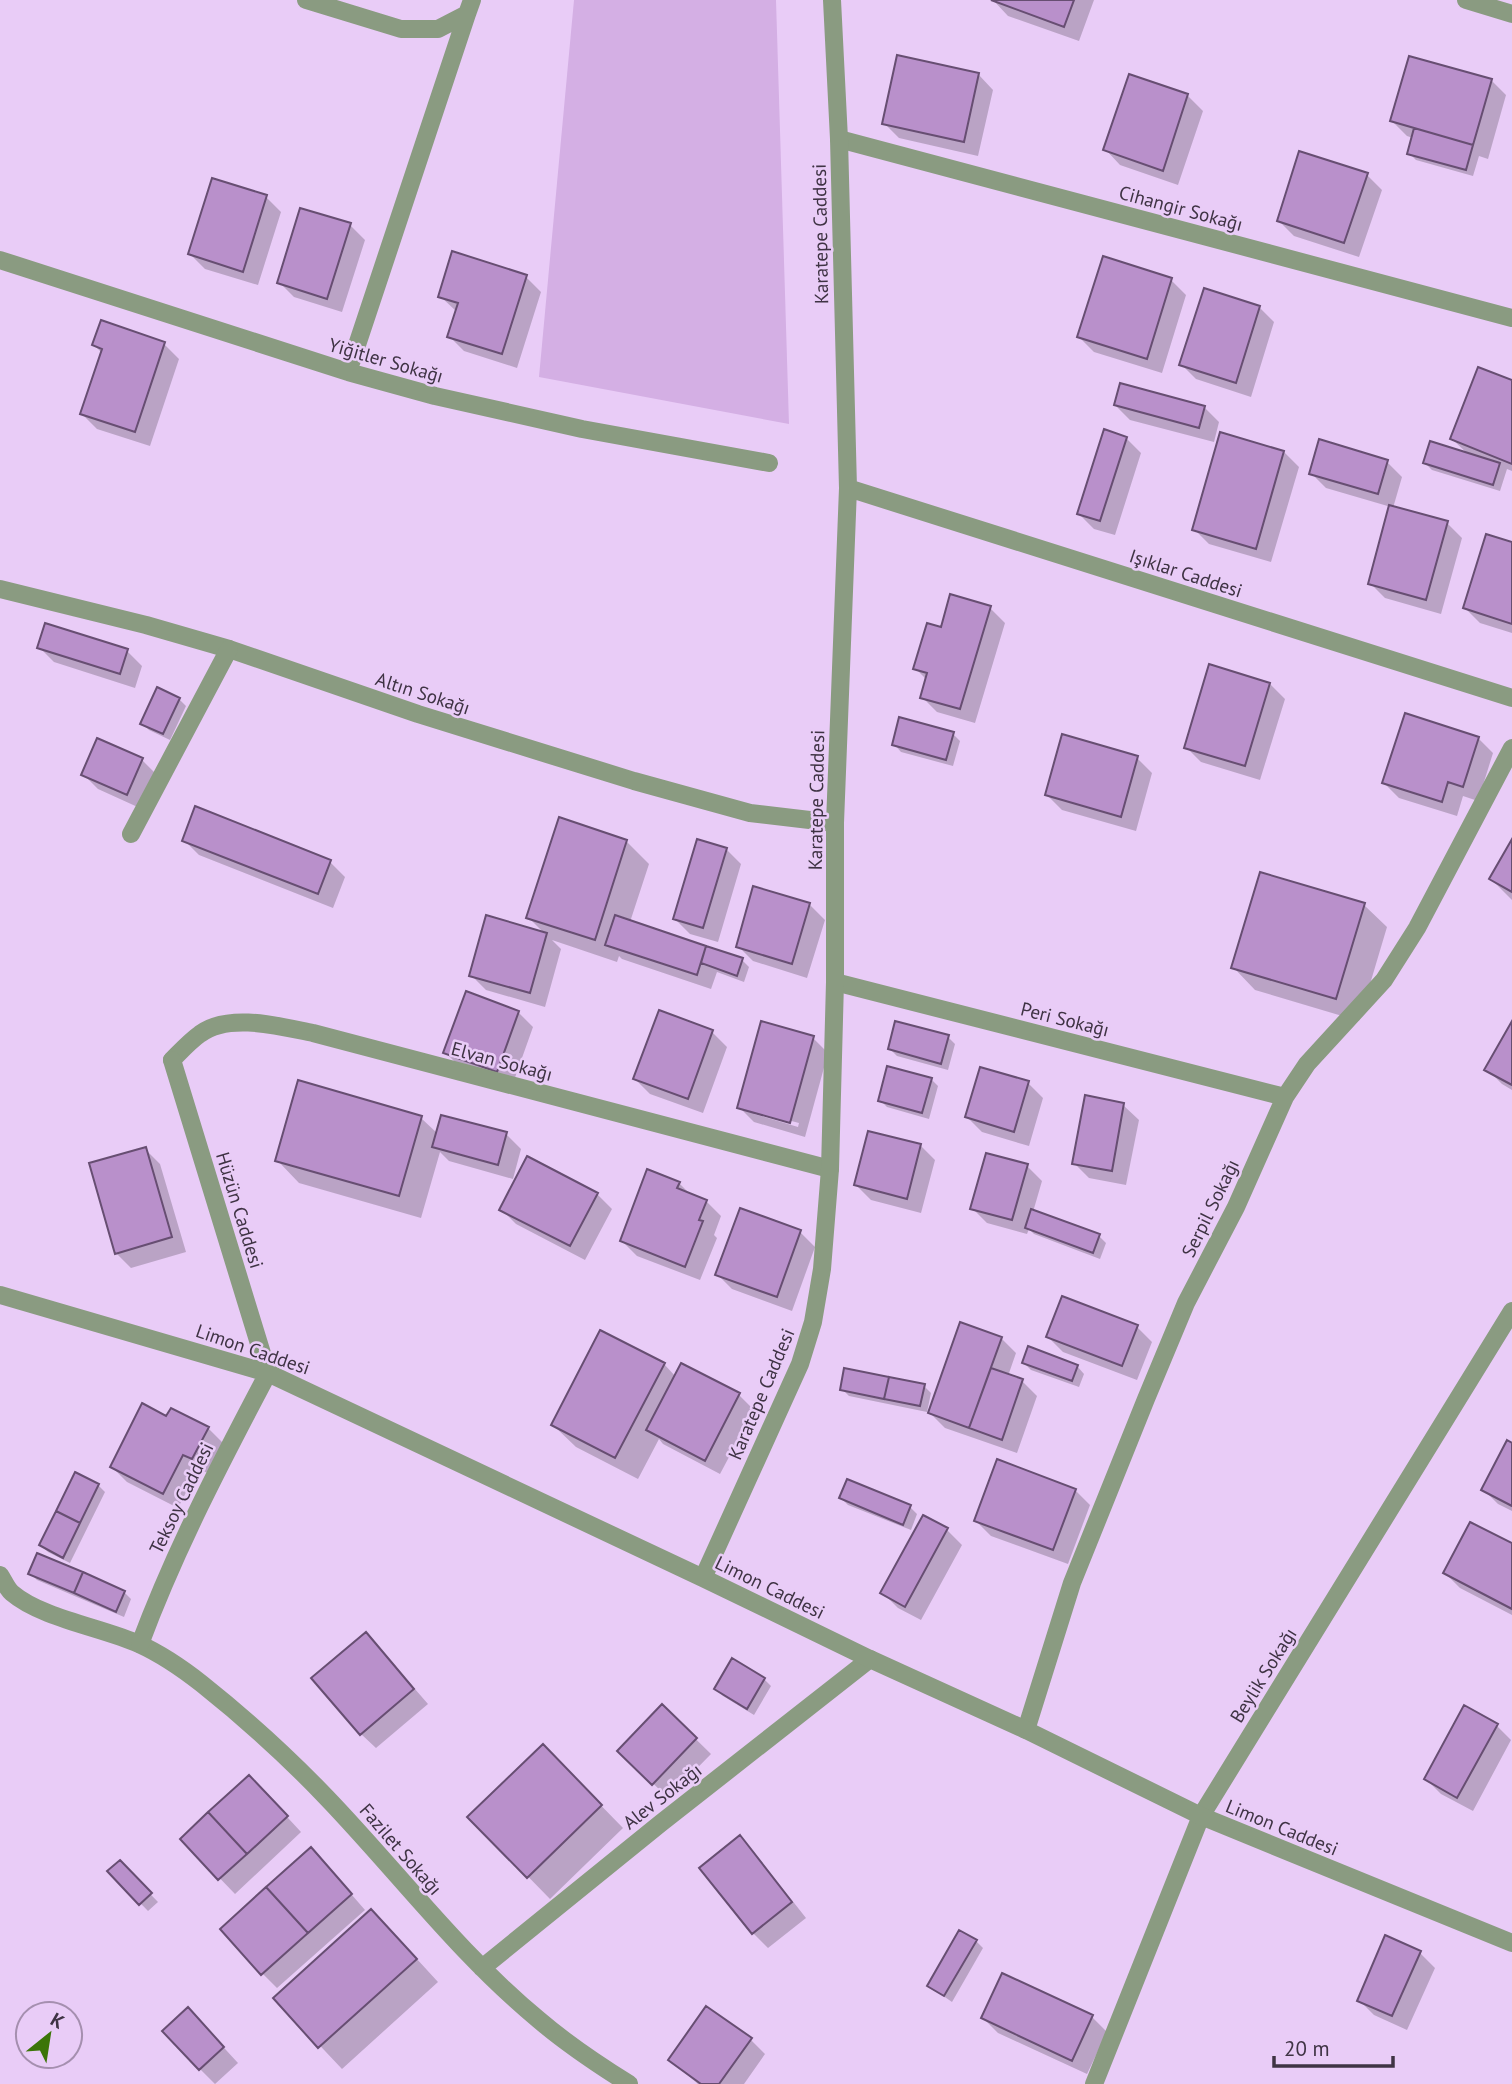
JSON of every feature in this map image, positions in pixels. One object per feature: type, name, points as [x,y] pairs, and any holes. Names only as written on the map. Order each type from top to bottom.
[{"type":"street","points":[[306,0],[401,29],[438,29],[469,7]]},
{"type":"street","name":"Karatepe Caddesi","points":[[703,1577],[800,1364],[813,1322],[822,1269],[830,1169],[835,982],[835,823],[848,488],[839,139],[832,0]]},
{"type":"street","points":[[1466,0],[1512,14]]},
{"type":"street","points":[[348,372],[469,7]]},
{"type":"street","name":"Cihangir Sokağı","points":[[839,139],[1512,318]]},
{"type":"street","name":"Yiğitler Sokağı","points":[[0,260],[348,372],[435,396],[582,429],[769,463]]},
{"type":"street","name":"Işıklar Caddesi","points":[[848,488],[1512,698]]},
{"type":"street","name":"Altın Sokağı","points":[[0,589],[146,625],[229,649],[418,714],[634,781],[750,813],[835,823]]},
{"type":"street","points":[[131,834],[229,649]]},
{"type":"street","name":"Serpil Sokağı","points":[[1026,1730],[1072,1583],[1107,1493],[1186,1303],[1236,1207],[1284,1097],[1307,1064],[1384,980],[1417,928],[1512,748]]},
{"type":"street","name":"Peri Sokağı","points":[[835,982],[1284,1097]]},
{"type":"street","name":"Elvan Sokağı","points":[[172,1060],[202,1032],[228,1023],[265,1024],[313,1033],[830,1169]]},
{"type":"street","name":"Hüzün Caddesi","points":[[172,1060],[268,1373]]},
{"type":"street","name":"Limon Caddesi","points":[[0,1295],[268,1373],[703,1577],[870,1659],[1026,1730],[1201,1816],[1512,1943]]},
{"type":"street","name":"Beylik Sokağı","points":[[1094,2084],[1201,1816],[1512,1311]]},
{"type":"street","name":"Teksoy Caddesi","points":[[140,1644],[159,1592],[203,1495],[268,1373]]},
{"type":"street","name":"Fazilet Sokağı","points":[[0,1575],[11,1592],[36,1607],[140,1644],[190,1675],[269,1740],[327,1798],[427,1911],[482,1968],[536,2018],[574,2048],[629,2084]]},
{"type":"street","name":"Alev Sokağı","points":[[482,1968],[870,1659]]},
{"type":"shaded area","points":[[574,0],[776,0],[789,424],[539,377]]},
{"type":"building","points":[[991,0],[1074,0],[1064,27]]},
{"type":"building","points":[[897,55],[979,73],[964,142],[882,124]]},
{"type":"building","points":[[1409,56],[1492,79],[1473,145],[1390,121]]},
{"type":"building","points":[[1129,74],[1188,94],[1163,171],[1103,150]]},
{"type":"building","points":[[1414,128],[1473,145],[1466,170],[1407,154]]},
{"type":"building","points":[[1299,151],[1368,173],[1344,243],[1277,221]]},
{"type":"building","points":[[212,178],[267,195],[243,272],[188,254]]},
{"type":"building","points":[[300,208],[351,223],[327,299],[277,283]]},
{"type":"building","points":[[452,251],[527,275],[502,354],[447,337],[458,303],[438,297]]},
{"type":"building","points":[[1103,256],[1172,278],[1147,359],[1077,337]]},
{"type":"building","points":[[1204,288],[1260,306],[1236,383],[1179,365]]},
{"type":"building","points":[[101,320],[165,342],[135,432],[80,414],[102,349],[92,345]]},
{"type":"building","points":[[1478,367],[1512,380],[1512,464],[1450,439]]},
{"type":"building","points":[[1120,383],[1205,406],[1199,428],[1114,405]]},
{"type":"building","points":[[1104,429],[1127,437],[1100,521],[1077,514]]},
{"type":"building","points":[[1220,432],[1284,451],[1256,549],[1192,530]]},
{"type":"building","points":[[1319,439],[1388,460],[1378,494],[1309,474]]},
{"type":"building","points":[[1430,441],[1500,463],[1493,485],[1423,463]]},
{"type":"building","points":[[1389,505],[1448,521],[1426,600],[1368,584]]},
{"type":"building","points":[[1486,534],[1512,542],[1512,624],[1463,608]]},
{"type":"building","points":[[950,594],[991,606],[960,709],[920,698],[927,673],[913,669],[927,623],[941,627]]},
{"type":"building","points":[[45,623],[128,649],[120,674],[37,648]]},
{"type":"building","points":[[1209,664],[1270,683],[1245,766],[1184,748]]},
{"type":"building","points":[[157,687],[180,698],[163,734],[140,724]]},
{"type":"building","points":[[1405,713],[1479,737],[1463,787],[1448,782],[1442,802],[1382,783]]},
{"type":"building","points":[[899,717],[954,732],[946,760],[892,745]]},
{"type":"building","points":[[1062,734],[1138,756],[1121,817],[1045,795]]},
{"type":"building","points":[[97,738],[143,758],[127,795],[81,775]]},
{"type":"building","points":[[195,806],[331,860],[318,894],[182,841]]},
{"type":"building","points":[[559,817],[627,840],[595,940],[526,918]]},
{"type":"building","points":[[697,839],[727,848],[703,928],[673,919]]},
{"type":"building","points":[[1512,839],[1512,892],[1489,879]]},
{"type":"building","points":[[1260,872],[1365,903],[1336,999],[1231,968]]},
{"type":"building","points":[[753,886],[810,903],[792,964],[736,947]]},
{"type":"building","points":[[486,915],[547,933],[530,993],[469,976]]},
{"type":"building","points":[[615,915],[706,946],[697,975],[605,945]]},
{"type":"building","points":[[706,946],[743,958],[737,976],[701,963]]},
{"type":"building","points":[[466,991],[519,1011],[497,1072],[443,1053]]},
{"type":"building","points":[[659,1010],[713,1030],[688,1099],[633,1079]]},
{"type":"building","points":[[761,1021],[814,1036],[790,1123],[737,1108]]},
{"type":"building","points":[[895,1021],[949,1035],[941,1064],[888,1049]]},
{"type":"building","points":[[1512,1021],[1512,1085],[1484,1070]]},
{"type":"building","points":[[887,1066],[932,1078],[922,1113],[878,1101]]},
{"type":"building","points":[[980,1067],[1029,1081],[1014,1132],[965,1117]]},
{"type":"building","points":[[298,1080],[422,1116],[399,1196],[275,1161]]},
{"type":"building","points":[[1085,1095],[1124,1103],[1112,1171],[1072,1164]]},
{"type":"building","points":[[441,1115],[507,1132],[498,1165],[432,1147]]},
{"type":"building","points":[[868,1131],[921,1144],[907,1199],[854,1185]]},
{"type":"building","points":[[146,1147],[172,1237],[115,1254],[89,1163]]},
{"type":"building","points":[[986,1153],[1028,1164],[1012,1220],[970,1209]]},
{"type":"building","points":[[527,1156],[598,1193],[570,1246],[499,1210]]},
{"type":"building","points":[[647,1169],[680,1182],[677,1188],[707,1200],[699,1220],[703,1221],[685,1267],[620,1241]]},
{"type":"building","points":[[740,1208],[801,1230],[777,1297],[715,1275]]},
{"type":"building","points":[[1031,1209],[1100,1234],[1093,1253],[1025,1228]]},
{"type":"building","points":[[1062,1296],[1138,1325],[1122,1366],[1046,1337]]},
{"type":"building","points":[[960,1322],[1002,1337],[969,1428],[928,1413]]},
{"type":"building","points":[[600,1330],[665,1363],[615,1458],[551,1425]]},
{"type":"building","points":[[1028,1346],[1078,1365],[1072,1381],[1022,1363]]},
{"type":"building","points":[[681,1363],[740,1393],[705,1461],[646,1430]]},
{"type":"building","points":[[844,1368],[889,1377],[884,1399],[840,1390]]},
{"type":"building","points":[[991,1368],[1023,1379],[1002,1440],[969,1428]]},
{"type":"building","points":[[889,1377],[925,1384],[920,1406],[884,1399]]},
{"type":"building","points":[[142,1403],[166,1416],[171,1408],[209,1427],[192,1459],[183,1455],[163,1494],[110,1467]]},
{"type":"building","points":[[1507,1440],[1512,1443],[1512,1506],[1481,1490]]},
{"type":"building","points":[[997,1459],[1076,1489],[1053,1550],[974,1521]]},
{"type":"building","points":[[75,1472],[99,1484],[80,1523],[56,1511]]},
{"type":"building","points":[[847,1479],[911,1505],[903,1525],[839,1498]]},
{"type":"building","points":[[56,1511],[80,1523],[63,1558],[39,1545]]},
{"type":"building","points":[[923,1515],[948,1528],[905,1607],[880,1593]]},
{"type":"building","points":[[1470,1522],[1512,1543],[1512,1609],[1443,1573]]},
{"type":"building","points":[[37,1553],[83,1572],[74,1593],[28,1574]]},
{"type":"building","points":[[83,1572],[125,1591],[116,1612],[74,1593]]},
{"type":"building","points":[[366,1632],[414,1689],[360,1735],[311,1678]]},
{"type":"building","points":[[732,1658],[765,1678],[747,1709],[714,1689]]},
{"type":"building","points":[[662,1704],[697,1738],[652,1785],[617,1751]]},
{"type":"building","points":[[1464,1705],[1498,1724],[1457,1798],[1424,1779]]},
{"type":"building","points":[[543,1744],[602,1805],[527,1878],[467,1817]]},
{"type":"building","points":[[249,1775],[288,1816],[247,1854],[208,1812]]},
{"type":"building","points":[[208,1812],[247,1854],[218,1880],[180,1839]]},
{"type":"building","points":[[740,1835],[792,1902],[752,1934],[699,1868]]},
{"type":"building","points":[[311,1847],[352,1894],[308,1933],[266,1887]]},
{"type":"building","points":[[120,1860],[152,1893],[139,1905],[107,1871]]},
{"type":"building","points":[[266,1887],[308,1933],[261,1975],[220,1929]]},
{"type":"building","points":[[371,1909],[417,1959],[318,2048],[273,1998]]},
{"type":"building","points":[[959,1930],[977,1940],[944,1996],[927,1986]]},
{"type":"building","points":[[1385,1935],[1421,1951],[1392,2016],[1357,2001]]},
{"type":"building","points":[[1002,1973],[1093,2015],[1072,2061],[981,2018]]},
{"type":"building","points":[[706,2006],[752,2038],[719,2084],[701,2084],[668,2060]]},
{"type":"building","points":[[188,2007],[224,2047],[199,2070],[162,2031]]}]
